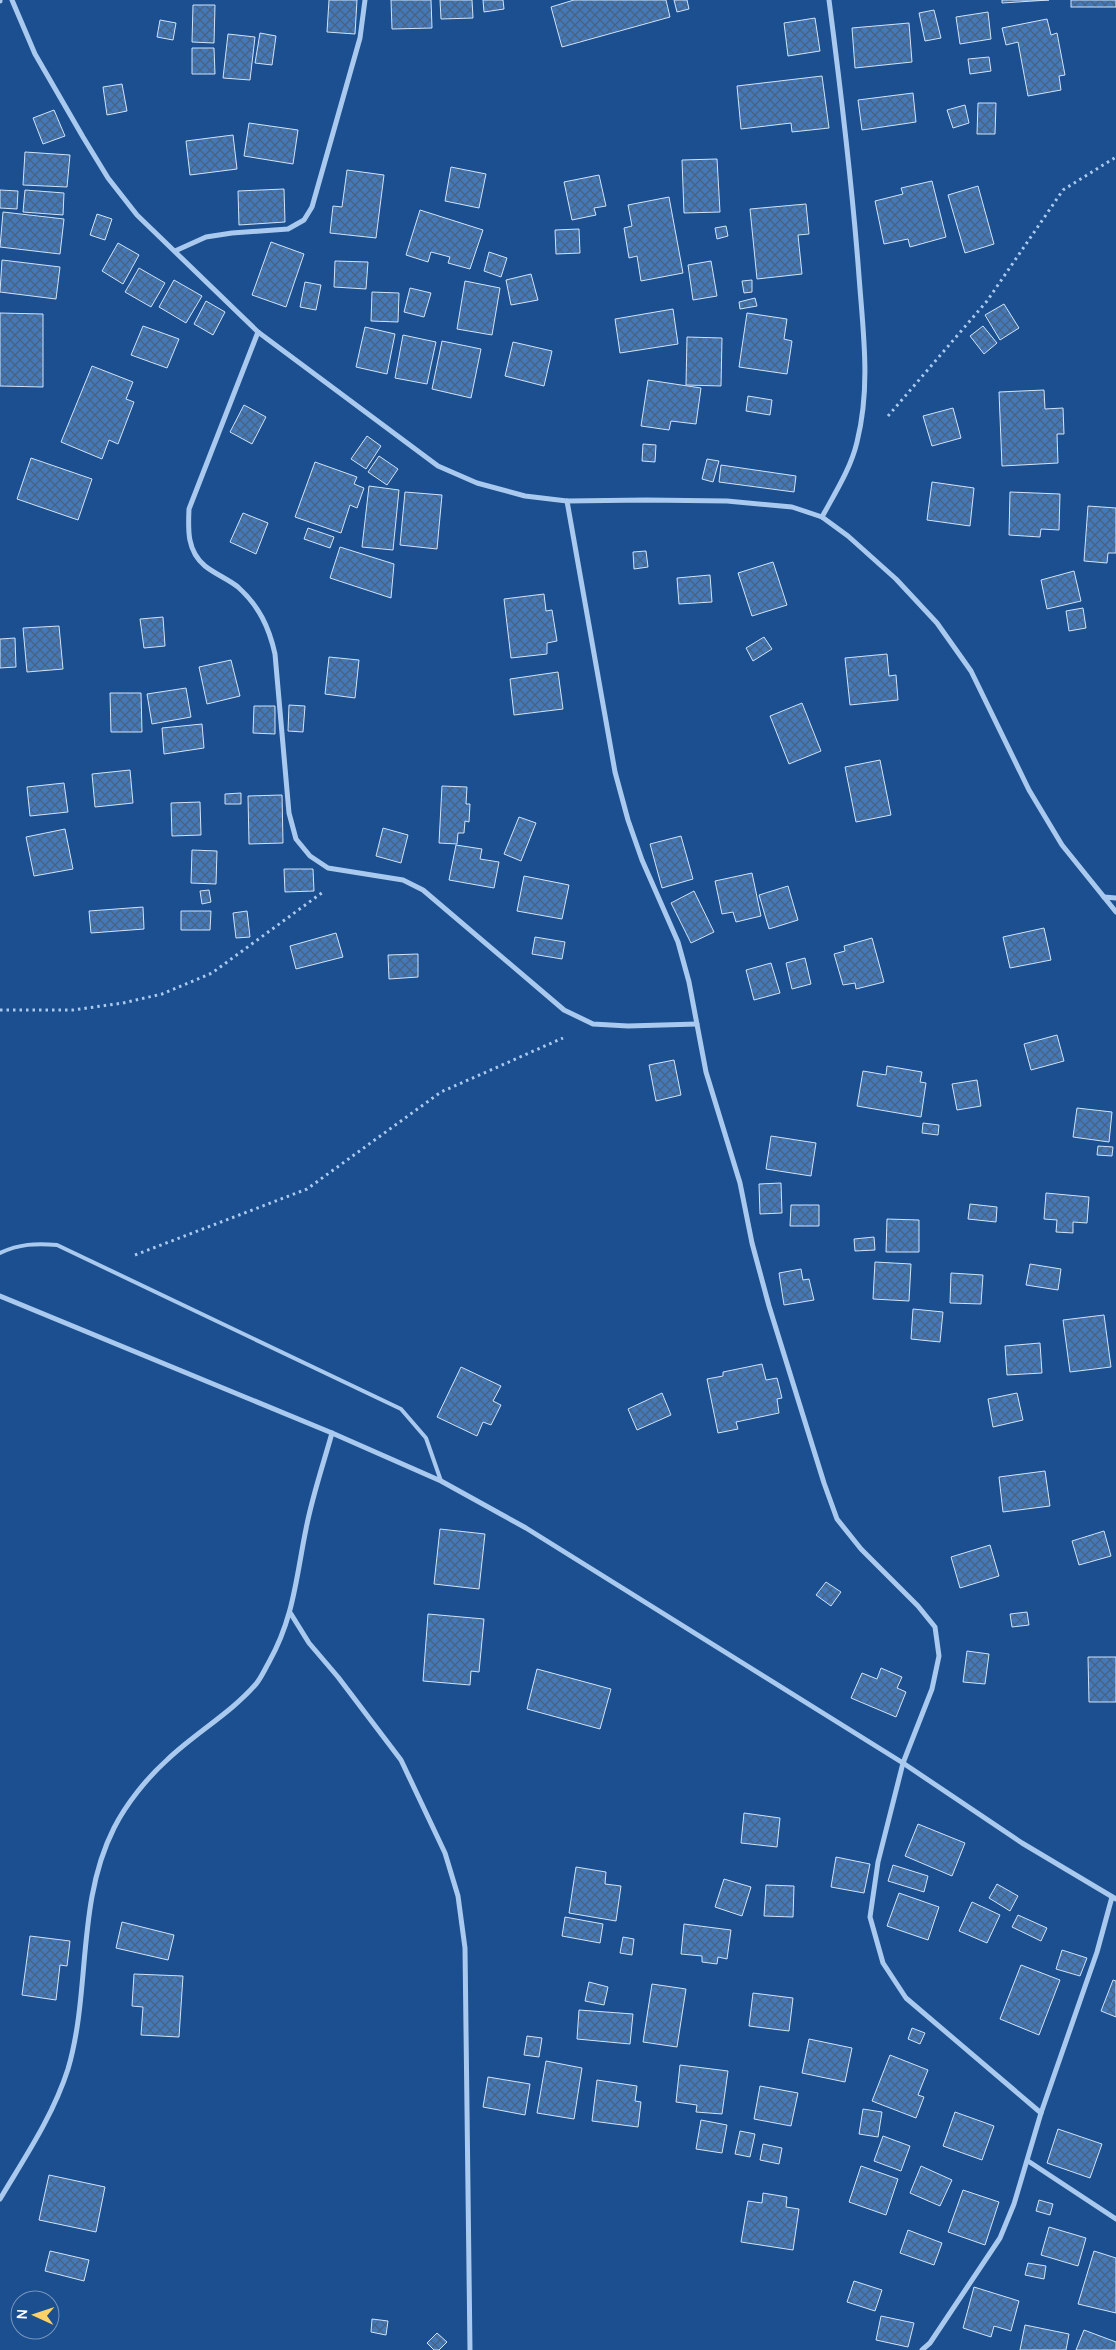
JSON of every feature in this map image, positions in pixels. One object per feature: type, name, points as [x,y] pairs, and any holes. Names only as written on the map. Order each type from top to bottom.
[{"type":"street","points":[[12,0],[35,54],[108,178],[137,215],[258,332],[438,466],[477,483],[515,493],[567,501],[727,501],[792,507],[822,517],[848,536],[896,578],[938,623],[971,671],[1029,790],[1057,837],[1116,912]]},
{"type":"street","points":[[174,251],[206,237],[288,229],[304,220],[312,207],[360,38],[365,0]]},
{"type":"street","points":[[822,517],[844,475],[857,443],[864,404],[866,367],[849,155],[829,0]]},
{"type":"street","points":[[258,332],[189,508],[188,528],[190,543],[196,556],[205,566],[237,586],[252,601],[263,618],[270,635],[275,654],[289,813],[296,839],[310,856],[328,868],[403,880],[423,890],[564,1010],[593,1024],[628,1026],[696,1024]]},
{"type":"street","points":[[567,501],[615,772],[628,820],[642,860],[678,942],[689,982],[706,1072],[740,1183],[752,1243],[769,1306],[824,1483],[837,1518],[861,1549],[918,1606],[935,1627],[939,1656],[932,1690],[903,1763],[878,1862],[870,1917],[883,1963],[906,1998],[1042,2113]]},
{"type":"street","points":[[1104,897],[1116,898]]},
{"type":"street","points":[[0,1296],[441,1481],[526,1528],[903,1763],[1022,1843],[1114,1898],[1086,1987],[1042,2113],[1014,2204],[1000,2238],[930,2343],[922,2350]]},
{"type":"street","points":[[0,2199],[50,2116],[68,2068],[77,2017],[91,1904],[99,1866],[114,1827],[137,1794],[167,1760],[228,1712],[257,1683],[276,1649],[291,1614],[306,1528],[332,1434]]},
{"type":"street","points":[[291,1614],[309,1643],[338,1677],[401,1760],[445,1853],[458,1896],[465,1948],[470,2350]]},
{"type":"street","points":[[1028,2161],[1116,2219]]},
{"type":"lane","points":[[0,1253],[12,1247],[34,1243],[57,1244],[401,1409],[426,1438],[441,1481]]},
{"type":"path","points":[[857,443],[883,421],[987,301],[1063,190],[1116,157]]},
{"type":"path","points":[[0,1010],[73,1010],[123,1003],[162,994],[212,973],[350,873]]},
{"type":"path","points":[[104,1267],[308,1189],[441,1092],[593,1024]]},
{"type":"building","points":[[329,0],[357,0],[355,34],[327,32]]},
{"type":"building","points":[[391,0],[431,0],[432,28],[392,29]]},
{"type":"building","points":[[440,0],[472,0],[473,18],[441,19]]},
{"type":"building","points":[[483,0],[503,0],[504,9],[484,12]]},
{"type":"building","points":[[574,0],[666,0],[670,17],[562,47],[551,7]]},
{"type":"building","points":[[674,0],[687,0],[689,9],[677,12]]},
{"type":"building","points":[[1002,0],[1049,0],[1002,3]]},
{"type":"building","points":[[1071,0],[1116,0],[1116,7],[1071,7]]},
{"type":"building","points":[[193,5],[215,5],[214,43],[192,42]]},
{"type":"building","points":[[934,10],[941,38],[925,41],[919,13]]},
{"type":"building","points":[[988,12],[991,39],[960,44],[956,17]]},
{"type":"building","points":[[815,18],[820,51],[788,56],[784,23]]},
{"type":"building","points":[[1047,19],[1051,35],[1057,33],[1065,75],[1059,76],[1061,90],[1028,96],[1018,42],[1006,45],[1002,28]]},
{"type":"building","points":[[160,20],[176,23],[173,40],[157,37]]},
{"type":"building","points":[[909,23],[912,62],[855,68],[852,28]]},
{"type":"building","points":[[260,33],[276,36],[272,65],[255,63]]},
{"type":"building","points":[[228,34],[255,37],[250,80],[223,78]]},
{"type":"building","points":[[192,48],[214,48],[215,74],[192,74]]},
{"type":"building","points":[[989,57],[991,71],[970,74],[968,59]]},
{"type":"building","points":[[822,76],[829,128],[792,132],[791,123],[741,129],[737,86]]},
{"type":"building","points":[[122,84],[127,111],[107,115],[103,87]]},
{"type":"building","points":[[913,93],[916,122],[862,130],[858,100]]},
{"type":"building","points":[[978,103],[996,103],[995,134],[977,134]]},
{"type":"building","points":[[965,105],[969,123],[953,128],[947,110]]},
{"type":"building","points":[[54,110],[65,136],[43,144],[33,118]]},
{"type":"building","points":[[249,123],[298,130],[293,164],[244,156]]},
{"type":"building","points":[[233,135],[237,169],[190,175],[186,141]]},
{"type":"building","points":[[25,152],[70,155],[67,187],[23,185]]},
{"type":"building","points":[[717,159],[720,212],[684,213],[682,160]]},
{"type":"building","points":[[451,167],[486,174],[479,208],[445,201]]},
{"type":"building","points":[[347,170],[384,175],[376,238],[330,233],[333,206],[342,207]]},
{"type":"building","points":[[599,175],[606,206],[594,208],[596,215],[572,220],[564,182]]},
{"type":"building","points":[[932,181],[946,237],[910,247],[908,239],[884,244],[875,201],[903,194],[901,188]]},
{"type":"building","points":[[978,186],[994,244],[965,253],[948,195]]},
{"type":"building","points":[[284,189],[285,222],[239,225],[238,191]]},
{"type":"building","points":[[0,190],[18,191],[17,209],[0,208]]},
{"type":"building","points":[[25,190],[64,193],[63,215],[23,212]]},
{"type":"building","points":[[669,197],[683,273],[641,281],[637,256],[629,258],[624,228],[632,226],[628,205]]},
{"type":"building","points":[[806,204],[809,234],[798,235],[802,274],[757,279],[750,209]]},
{"type":"building","points":[[420,210],[483,230],[470,269],[448,263],[450,257],[431,252],[428,262],[406,255]]},
{"type":"building","points":[[3,212],[64,219],[60,254],[0,247]]},
{"type":"building","points":[[97,214],[112,219],[105,240],[90,235]]},
{"type":"building","points":[[726,226],[728,236],[717,239],[715,228]]},
{"type":"building","points":[[579,229],[580,253],[556,254],[555,230]]},
{"type":"building","points":[[271,242],[304,254],[286,307],[252,295]]},
{"type":"building","points":[[118,243],[139,255],[123,284],[102,271]]},
{"type":"building","points":[[489,252],[507,258],[501,277],[484,271]]},
{"type":"building","points":[[2,260],[60,267],[56,299],[0,292]]},
{"type":"building","points":[[335,261],[368,262],[366,289],[334,287]]},
{"type":"building","points":[[711,261],[717,296],[693,300],[688,265]]},
{"type":"building","points":[[139,268],[165,283],[151,307],[125,292]]},
{"type":"building","points":[[531,274],[538,300],[511,305],[506,280]]},
{"type":"building","points":[[174,280],[202,296],[186,323],[159,307]]},
{"type":"building","points":[[752,280],[752,292],[744,293],[742,281]]},
{"type":"building","points":[[465,281],[500,288],[492,335],[457,329]]},
{"type":"building","points":[[305,282],[321,285],[316,310],[300,307]]},
{"type":"building","points":[[410,288],[431,293],[424,317],[404,312]]},
{"type":"building","points":[[372,292],[399,293],[398,322],[371,321]]},
{"type":"building","points":[[755,298],[757,306],[740,309],[739,302]]},
{"type":"building","points":[[206,301],[225,312],[213,335],[194,324]]},
{"type":"building","points":[[1004,304],[1019,328],[1000,340],[985,315]]},
{"type":"building","points":[[673,309],[678,344],[620,353],[615,319]]},
{"type":"building","points":[[0,313],[43,314],[43,387],[0,386]]},
{"type":"building","points":[[747,313],[787,319],[784,339],[792,341],[787,374],[739,367]]},
{"type":"building","points":[[143,326],[179,339],[167,368],[131,355]]},
{"type":"building","points":[[983,326],[997,343],[984,354],[970,336]]},
{"type":"building","points":[[365,327],[395,334],[387,374],[356,367]]},
{"type":"building","points":[[403,335],[436,342],[427,384],[395,378]]},
{"type":"building","points":[[687,337],[722,338],[721,386],[686,385]]},
{"type":"building","points":[[442,341],[481,349],[471,398],[432,389]]},
{"type":"building","points":[[513,342],[552,351],[544,386],[505,376]]},
{"type":"building","points":[[92,366],[133,382],[126,399],[134,402],[118,444],[109,440],[102,459],[61,442]]},
{"type":"building","points":[[648,380],[701,388],[696,424],[671,421],[669,430],[641,426]]},
{"type":"building","points":[[1044,390],[1045,409],[1063,408],[1064,434],[1057,434],[1058,463],[1002,466],[999,392]]},
{"type":"building","points":[[748,396],[772,400],[770,415],[746,411]]},
{"type":"building","points":[[244,405],[266,417],[252,444],[230,432]]},
{"type":"building","points":[[953,408],[961,438],[932,446],[923,416]]},
{"type":"building","points":[[367,436],[381,446],[366,469],[351,459]]},
{"type":"building","points":[[643,444],[656,445],[655,462],[642,461]]},
{"type":"building","points":[[379,456],[398,469],[387,485],[368,472]]},
{"type":"building","points":[[31,458],[92,479],[78,520],[17,499]]},
{"type":"building","points":[[707,459],[719,461],[713,482],[702,479]]},
{"type":"building","points":[[315,462],[357,477],[354,484],[364,488],[357,508],[350,505],[341,533],[295,517]]},
{"type":"building","points":[[721,465],[796,476],[794,492],[719,482]]},
{"type":"building","points":[[932,482],[974,488],[970,526],[927,520]]},
{"type":"building","points":[[369,486],[399,490],[393,550],[362,547]]},
{"type":"building","points":[[405,492],[442,495],[437,549],[400,545]]},
{"type":"building","points":[[1010,492],[1060,494],[1059,530],[1041,529],[1040,537],[1009,535]]},
{"type":"building","points":[[1088,506],[1116,508],[1116,553],[1108,553],[1107,563],[1084,561]]},
{"type":"building","points":[[243,513],[268,523],[256,554],[230,542]]},
{"type":"building","points":[[308,528],[334,537],[330,548],[304,539]]},
{"type":"building","points":[[340,547],[394,564],[391,598],[330,578]]},
{"type":"building","points":[[646,551],[648,567],[634,569],[633,552]]},
{"type":"building","points":[[773,562],[787,605],[752,616],[738,573]]},
{"type":"building","points":[[1074,571],[1081,601],[1047,609],[1041,580]]},
{"type":"building","points":[[710,575],[712,602],[679,604],[677,578]]},
{"type":"building","points":[[544,594],[546,611],[552,610],[557,641],[547,643],[547,654],[511,658],[504,599]]},
{"type":"building","points":[[1083,608],[1086,628],[1069,631],[1066,611]]},
{"type":"building","points":[[163,617],[165,646],[144,648],[140,619]]},
{"type":"building","points":[[59,626],[63,669],[27,672],[23,628]]},
{"type":"building","points":[[764,637],[772,649],[753,661],[746,648]]},
{"type":"building","points":[[15,638],[16,667],[0,668],[0,639]]},
{"type":"building","points":[[887,654],[889,676],[896,675],[898,700],[850,705],[845,658]]},
{"type":"building","points":[[329,657],[359,660],[355,698],[325,694]]},
{"type":"building","points":[[231,660],[240,696],[207,704],[199,667]]},
{"type":"building","points":[[558,672],[563,709],[514,715],[510,679]]},
{"type":"building","points":[[186,688],[191,717],[152,724],[147,694]]},
{"type":"building","points":[[110,693],[141,693],[142,732],[111,732]]},
{"type":"building","points":[[802,703],[821,751],[789,764],[770,716]]},
{"type":"building","points":[[289,705],[305,706],[303,732],[288,731]]},
{"type":"building","points":[[254,706],[275,706],[275,734],[253,733]]},
{"type":"building","points":[[202,724],[204,748],[164,754],[162,728]]},
{"type":"building","points":[[880,760],[891,815],[856,822],[845,767]]},
{"type":"building","points":[[130,770],[133,803],[95,807],[92,774]]},
{"type":"building","points":[[64,783],[68,812],[30,816],[27,787]]},
{"type":"building","points":[[442,786],[467,787],[466,804],[470,804],[469,822],[465,821],[464,833],[458,833],[457,844],[439,843]]},
{"type":"building","points":[[241,793],[241,804],[225,804],[225,794]]},
{"type":"building","points":[[282,795],[283,843],[249,844],[248,796]]},
{"type":"building","points":[[200,802],[201,835],[172,836],[171,803]]},
{"type":"building","points":[[519,817],[536,823],[521,861],[504,854]]},
{"type":"building","points":[[383,828],[408,835],[401,863],[376,856]]},
{"type":"building","points":[[65,829],[73,869],[34,876],[26,837]]},
{"type":"building","points":[[681,836],[693,879],[662,888],[650,844]]},
{"type":"building","points":[[456,845],[482,849],[480,859],[499,862],[494,888],[449,880]]},
{"type":"building","points":[[192,850],[217,851],[216,884],[191,883]]},
{"type":"building","points":[[284,869],[313,869],[314,891],[285,892]]},
{"type":"building","points":[[752,873],[761,916],[736,922],[733,912],[722,914],[715,881]]},
{"type":"building","points":[[524,876],[569,885],[562,919],[517,911]]},
{"type":"building","points":[[788,886],[798,920],[769,929],[759,895]]},
{"type":"building","points":[[209,890],[211,902],[202,904],[200,891]]},
{"type":"building","points":[[694,891],[714,932],[691,943],[671,903]]},
{"type":"building","points":[[143,907],[144,929],[91,933],[89,911]]},
{"type":"building","points":[[181,911],[211,911],[210,930],[181,930]]},
{"type":"building","points":[[247,911],[250,937],[236,938],[233,913]]},
{"type":"building","points":[[1044,928],[1051,960],[1010,968],[1003,937]]},
{"type":"building","points":[[336,933],[343,957],[296,969],[290,946]]},
{"type":"building","points":[[535,937],[565,942],[562,959],[532,954]]},
{"type":"building","points":[[872,938],[884,982],[856,989],[855,983],[843,985],[834,954],[845,951],[844,946]]},
{"type":"building","points":[[418,954],[418,977],[389,979],[388,955]]},
{"type":"building","points":[[805,958],[811,984],[792,989],[786,963]]},
{"type":"building","points":[[771,963],[780,993],[754,1000],[746,970]]},
{"type":"building","points":[[1057,1035],[1064,1061],[1031,1070],[1024,1044]]},
{"type":"building","points":[[674,1060],[681,1095],[656,1101],[649,1065]]},
{"type":"building","points":[[887,1066],[922,1072],[920,1082],[926,1083],[921,1117],[857,1106],[863,1071],[886,1075]]},
{"type":"building","points":[[977,1080],[981,1106],[957,1110],[952,1084]]},
{"type":"building","points":[[1077,1108],[1112,1112],[1109,1142],[1073,1137]]},
{"type":"building","points":[[923,1123],[939,1125],[938,1135],[922,1133]]},
{"type":"building","points":[[771,1136],[816,1143],[811,1176],[766,1169]]},
{"type":"building","points":[[1098,1146],[1113,1147],[1112,1156],[1097,1155]]},
{"type":"building","points":[[781,1183],[782,1213],[760,1214],[759,1184]]},
{"type":"building","points":[[1046,1193],[1089,1197],[1087,1223],[1073,1222],[1073,1233],[1056,1232],[1057,1220],[1044,1219]]},
{"type":"building","points":[[970,1204],[997,1207],[996,1222],[968,1219]]},
{"type":"building","points":[[791,1205],[819,1205],[819,1226],[790,1226]]},
{"type":"building","points":[[887,1219],[919,1220],[919,1252],[886,1252]]},
{"type":"building","points":[[874,1237],[875,1250],[855,1251],[854,1239]]},
{"type":"building","points":[[875,1262],[911,1264],[909,1301],[873,1299]]},
{"type":"building","points":[[1030,1264],[1061,1269],[1058,1290],[1026,1285]]},
{"type":"building","points":[[801,1269],[803,1280],[809,1279],[814,1300],[784,1305],[779,1273]]},
{"type":"building","points":[[951,1273],[983,1275],[981,1304],[950,1303]]},
{"type":"building","points":[[913,1309],[943,1312],[940,1342],[911,1339]]},
{"type":"building","points":[[1104,1315],[1111,1367],[1070,1372],[1063,1320]]},
{"type":"building","points":[[1040,1343],[1042,1373],[1007,1375],[1005,1346]]},
{"type":"building","points":[[762,1364],[766,1380],[777,1378],[782,1398],[777,1399],[779,1413],[736,1422],[738,1429],[718,1433],[707,1379],[723,1376],[723,1372]]},
{"type":"building","points":[[461,1367],[501,1386],[493,1401],[501,1405],[491,1425],[483,1422],[477,1436],[437,1417]]},
{"type":"building","points":[[662,1393],[671,1415],[637,1430],[628,1409]]},
{"type":"building","points":[[1017,1393],[1023,1420],[993,1427],[988,1399]]},
{"type":"building","points":[[1045,1471],[1050,1506],[1003,1512],[999,1477]]},
{"type":"building","points":[[440,1529],[485,1534],[479,1589],[434,1584]]},
{"type":"building","points":[[1104,1531],[1111,1556],[1079,1565],[1072,1541]]},
{"type":"building","points":[[990,1545],[999,1576],[960,1588],[951,1557]]},
{"type":"building","points":[[826,1582],[841,1592],[831,1606],[816,1595]]},
{"type":"building","points":[[1027,1612],[1029,1625],[1012,1627],[1010,1614]]},
{"type":"building","points":[[428,1614],[484,1619],[479,1672],[471,1671],[470,1685],[423,1681]]},
{"type":"building","points":[[967,1651],[989,1654],[985,1684],[963,1682]]},
{"type":"building","points":[[1088,1657],[1116,1657],[1116,1702],[1089,1702]]},
{"type":"building","points":[[881,1668],[902,1677],[897,1688],[906,1692],[896,1717],[851,1698],[862,1673],[877,1679]]},
{"type":"building","points":[[537,1669],[611,1689],[600,1729],[527,1709]]},
{"type":"building","points":[[744,1813],[780,1818],[777,1847],[741,1843]]},
{"type":"building","points":[[918,1824],[965,1843],[952,1876],[905,1856]]},
{"type":"building","points":[[836,1857],[870,1864],[864,1893],[831,1887]]},
{"type":"building","points":[[893,1865],[928,1876],[924,1892],[888,1881]]},
{"type":"building","points":[[576,1867],[606,1872],[605,1884],[621,1886],[616,1921],[569,1913]]},
{"type":"building","points":[[724,1879],[751,1887],[742,1916],[715,1907]]},
{"type":"building","points":[[997,1884],[1018,1896],[1010,1911],[989,1898]]},
{"type":"building","points":[[766,1885],[794,1886],[793,1917],[764,1916]]},
{"type":"building","points":[[899,1893],[939,1907],[928,1940],[887,1926]]},
{"type":"building","points":[[972,1902],[1000,1915],[987,1943],[959,1931]]},
{"type":"building","points":[[1018,1915],[1047,1928],[1041,1941],[1012,1927]]},
{"type":"building","points":[[565,1917],[603,1924],[600,1943],[562,1936]]},
{"type":"building","points":[[122,1922],[174,1935],[168,1960],[116,1948]]},
{"type":"building","points":[[684,1924],[731,1930],[727,1959],[718,1957],[717,1964],[702,1962],[702,1956],[681,1954]]},
{"type":"building","points":[[30,1936],[70,1941],[67,1966],[60,1965],[56,2000],[22,1995]]},
{"type":"building","points":[[623,1937],[634,1939],[632,1955],[620,1953]]},
{"type":"building","points":[[1062,1950],[1087,1958],[1080,1976],[1056,1969]]},
{"type":"building","points":[[1021,1965],[1060,1980],[1039,2035],[1000,2019]]},
{"type":"building","points":[[134,1974],[183,1976],[179,2037],[141,2035],[143,2007],[132,2006]]},
{"type":"building","points":[[1113,1980],[1116,1981],[1116,2017],[1101,2011]]},
{"type":"building","points":[[589,1982],[608,1987],[604,2005],[585,2001]]},
{"type":"building","points":[[652,1984],[686,1989],[677,2047],[643,2042]]},
{"type":"building","points":[[753,1993],[793,1998],[789,2031],[749,2026]]},
{"type":"building","points":[[579,2010],[633,2014],[630,2044],[577,2039]]},
{"type":"building","points":[[912,2028],[925,2033],[920,2044],[908,2039]]},
{"type":"building","points":[[527,2036],[542,2038],[539,2057],[524,2055]]},
{"type":"building","points":[[809,2039],[852,2048],[845,2082],[802,2073]]},
{"type":"building","points":[[890,2055],[928,2070],[918,2095],[924,2097],[916,2118],[872,2101]]},
{"type":"building","points":[[546,2061],[582,2068],[574,2119],[537,2113]]},
{"type":"building","points":[[680,2065],[728,2071],[722,2114],[696,2112],[697,2105],[676,2102]]},
{"type":"building","points":[[488,2077],[530,2084],[525,2115],[483,2107]]},
{"type":"building","points":[[597,2080],[637,2086],[635,2101],[641,2102],[638,2127],[592,2121]]},
{"type":"building","points":[[760,2086],[798,2093],[791,2126],[754,2119]]},
{"type":"building","points":[[863,2109],[882,2112],[878,2137],[859,2134]]},
{"type":"building","points":[[955,2112],[994,2126],[982,2160],[943,2146]]},
{"type":"building","points":[[701,2120],[727,2125],[722,2153],[696,2149]]},
{"type":"building","points":[[1058,2129],[1102,2144],[1090,2178],[1047,2163]]},
{"type":"building","points":[[740,2131],[755,2134],[750,2157],[735,2154]]},
{"type":"building","points":[[883,2136],[910,2146],[901,2171],[874,2161]]},
{"type":"building","points":[[763,2144],[782,2148],[779,2164],[760,2160]]},
{"type":"building","points":[[861,2166],[898,2179],[886,2215],[849,2202]]},
{"type":"building","points":[[921,2166],[952,2180],[940,2206],[910,2193]]},
{"type":"building","points":[[49,2175],[105,2187],[96,2232],[39,2220]]},
{"type":"building","points":[[963,2190],[999,2202],[985,2245],[948,2232]]},
{"type":"building","points":[[763,2193],[787,2197],[786,2207],[799,2209],[793,2250],[741,2242],[748,2201],[762,2203]]},
{"type":"building","points":[[1039,2200],[1053,2204],[1050,2215],[1036,2211]]},
{"type":"building","points":[[1049,2227],[1086,2238],[1078,2266],[1041,2255]]},
{"type":"building","points":[[908,2230],[942,2243],[934,2265],[900,2253]]},
{"type":"building","points":[[50,2251],[89,2260],[84,2281],[45,2271]]},
{"type":"building","points":[[1094,2251],[1116,2258],[1116,2313],[1078,2304]]},
{"type":"building","points":[[1028,2263],[1046,2266],[1044,2279],[1025,2275]]},
{"type":"building","points":[[854,2281],[882,2290],[875,2311],[847,2302]]},
{"type":"building","points":[[974,2287],[1019,2301],[1011,2331],[994,2326],[991,2337],[963,2328]]},
{"type":"building","points":[[881,2316],[914,2323],[908,2347],[876,2340]]},
{"type":"building","points":[[372,2319],[388,2321],[386,2335],[371,2332]]},
{"type":"building","points":[[1025,2325],[1069,2334],[1066,2350],[1020,2350]]},
{"type":"building","points":[[1084,2330],[1116,2342],[1116,2350],[1076,2350]]},
{"type":"building","points":[[437,2333],[447,2342],[439,2350],[434,2350],[427,2343]]}]
